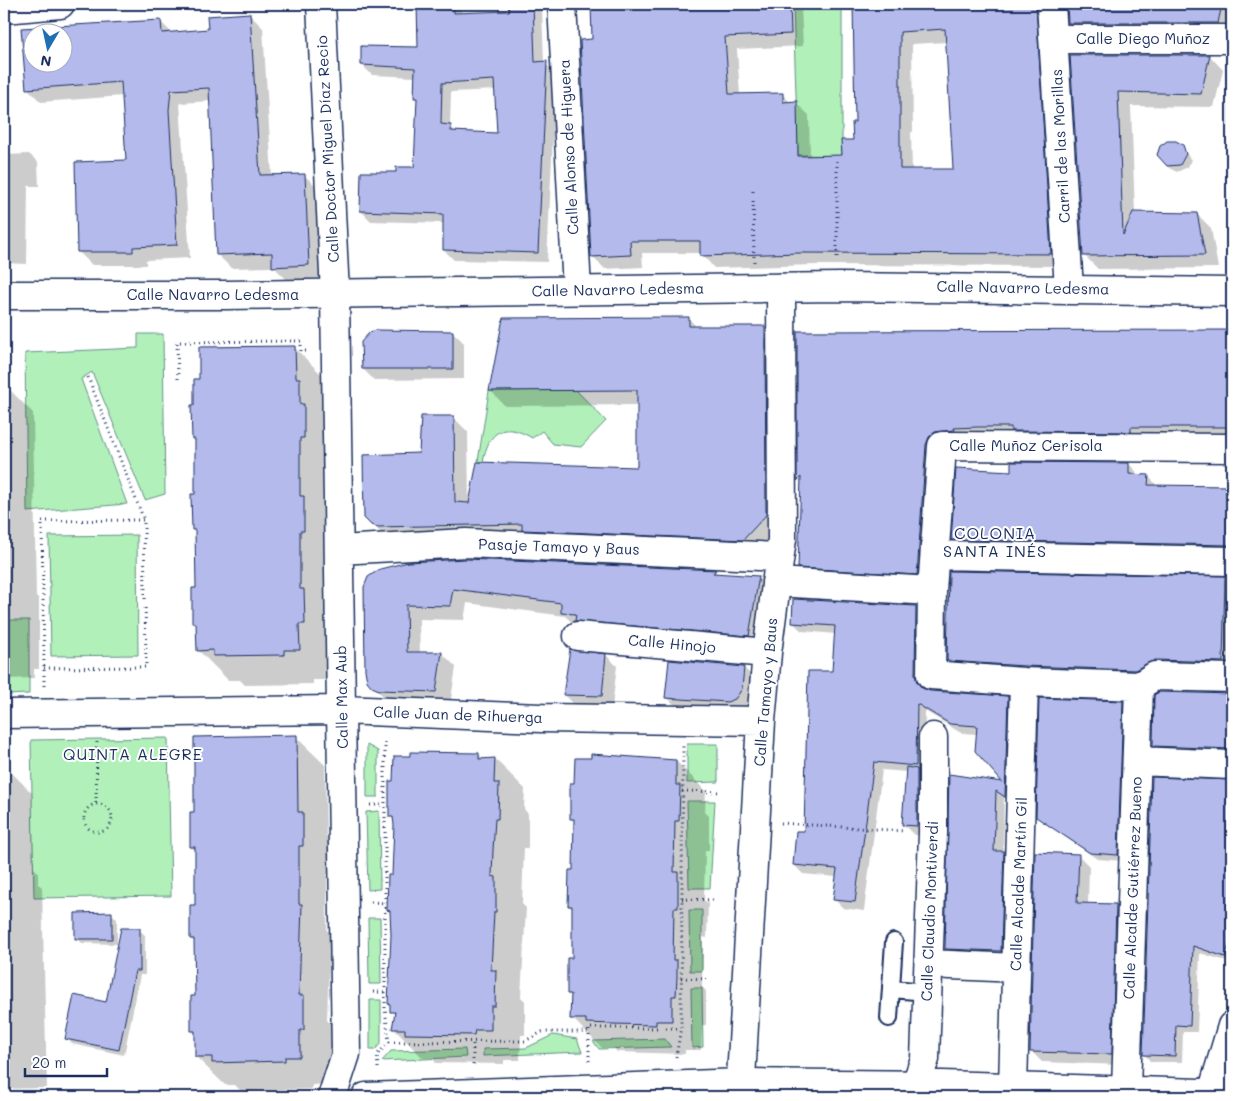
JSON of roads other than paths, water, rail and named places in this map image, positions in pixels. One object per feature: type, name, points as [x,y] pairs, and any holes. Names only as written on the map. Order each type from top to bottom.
[{"type":"street","points":[[4,9],[60,4]]},
{"type":"street","name":"Calle Doctor Miguel Díaz Recio","points":[[321,4],[335,294]]},
{"type":"street","name":"Calle Alonso de Higuera","points":[[562,4],[577,290]]},
{"type":"street","name":"Carril de las Morillas","points":[[1051,4],[1069,289]]},
{"type":"street","name":"Calle Diego Muñoz","points":[[1054,39],[1232,39]]},
{"type":"street","name":"Calle Navarro Ledesma","points":[[4,295],[335,294],[840,287],[1232,292]]},
{"type":"street","name":"Calle Tamayo y Baus","points":[[741,1090],[761,721],[767,653],[782,539],[781,288]]},
{"type":"street","name":"Calle Max Aub","points":[[332,1097],[346,1054],[335,294]]},
{"type":"street","name":"Calle Muñoz Cerisola","points":[[1024,682],[931,675],[932,591],[942,446],[1232,448]]},
{"type":"street","name":"Pasaje Tamayo y Baus","points":[[339,550],[466,543],[778,570]]},
{"type":"street","points":[[935,555],[1232,561]]},
{"type":"street","points":[[778,570],[932,591]]},
{"type":"street","name":"Calle Hinojo","points":[[578,636],[767,653]]},
{"type":"street","points":[[1024,682],[1139,686],[1155,676],[1232,678]]},
{"type":"street","name":"Calle Alcalde Martín Gil","points":[[1013,1087],[1024,682]]},
{"type":"street","name":"Calle Alcalde Gutiérrez Bueno","points":[[1126,1090],[1139,686]]},
{"type":"street","name":"Calle Juan de Rihuerga","points":[[4,714],[342,710],[761,721]]},
{"type":"street","name":"Calle Claudio Montiverdi","points":[[916,1084],[925,1059],[933,833],[933,737]]},
{"type":"street","points":[[1137,761],[1232,765]]},
{"type":"street","points":[[929,964],[1016,968]]},
{"type":"street","points":[[366,1097],[741,1090],[916,1084],[1222,1093],[1232,1026]]},
{"type":"lane","points":[[889,1018],[894,942]]},
{"type":"lane","points":[[891,989],[928,992]]},
{"type":"district","name":"COLONIA SANTA INÉS","points":[[995,542]]},
{"type":"district","name":"QUINTA ALEGRE","points":[[133,754]]}]
